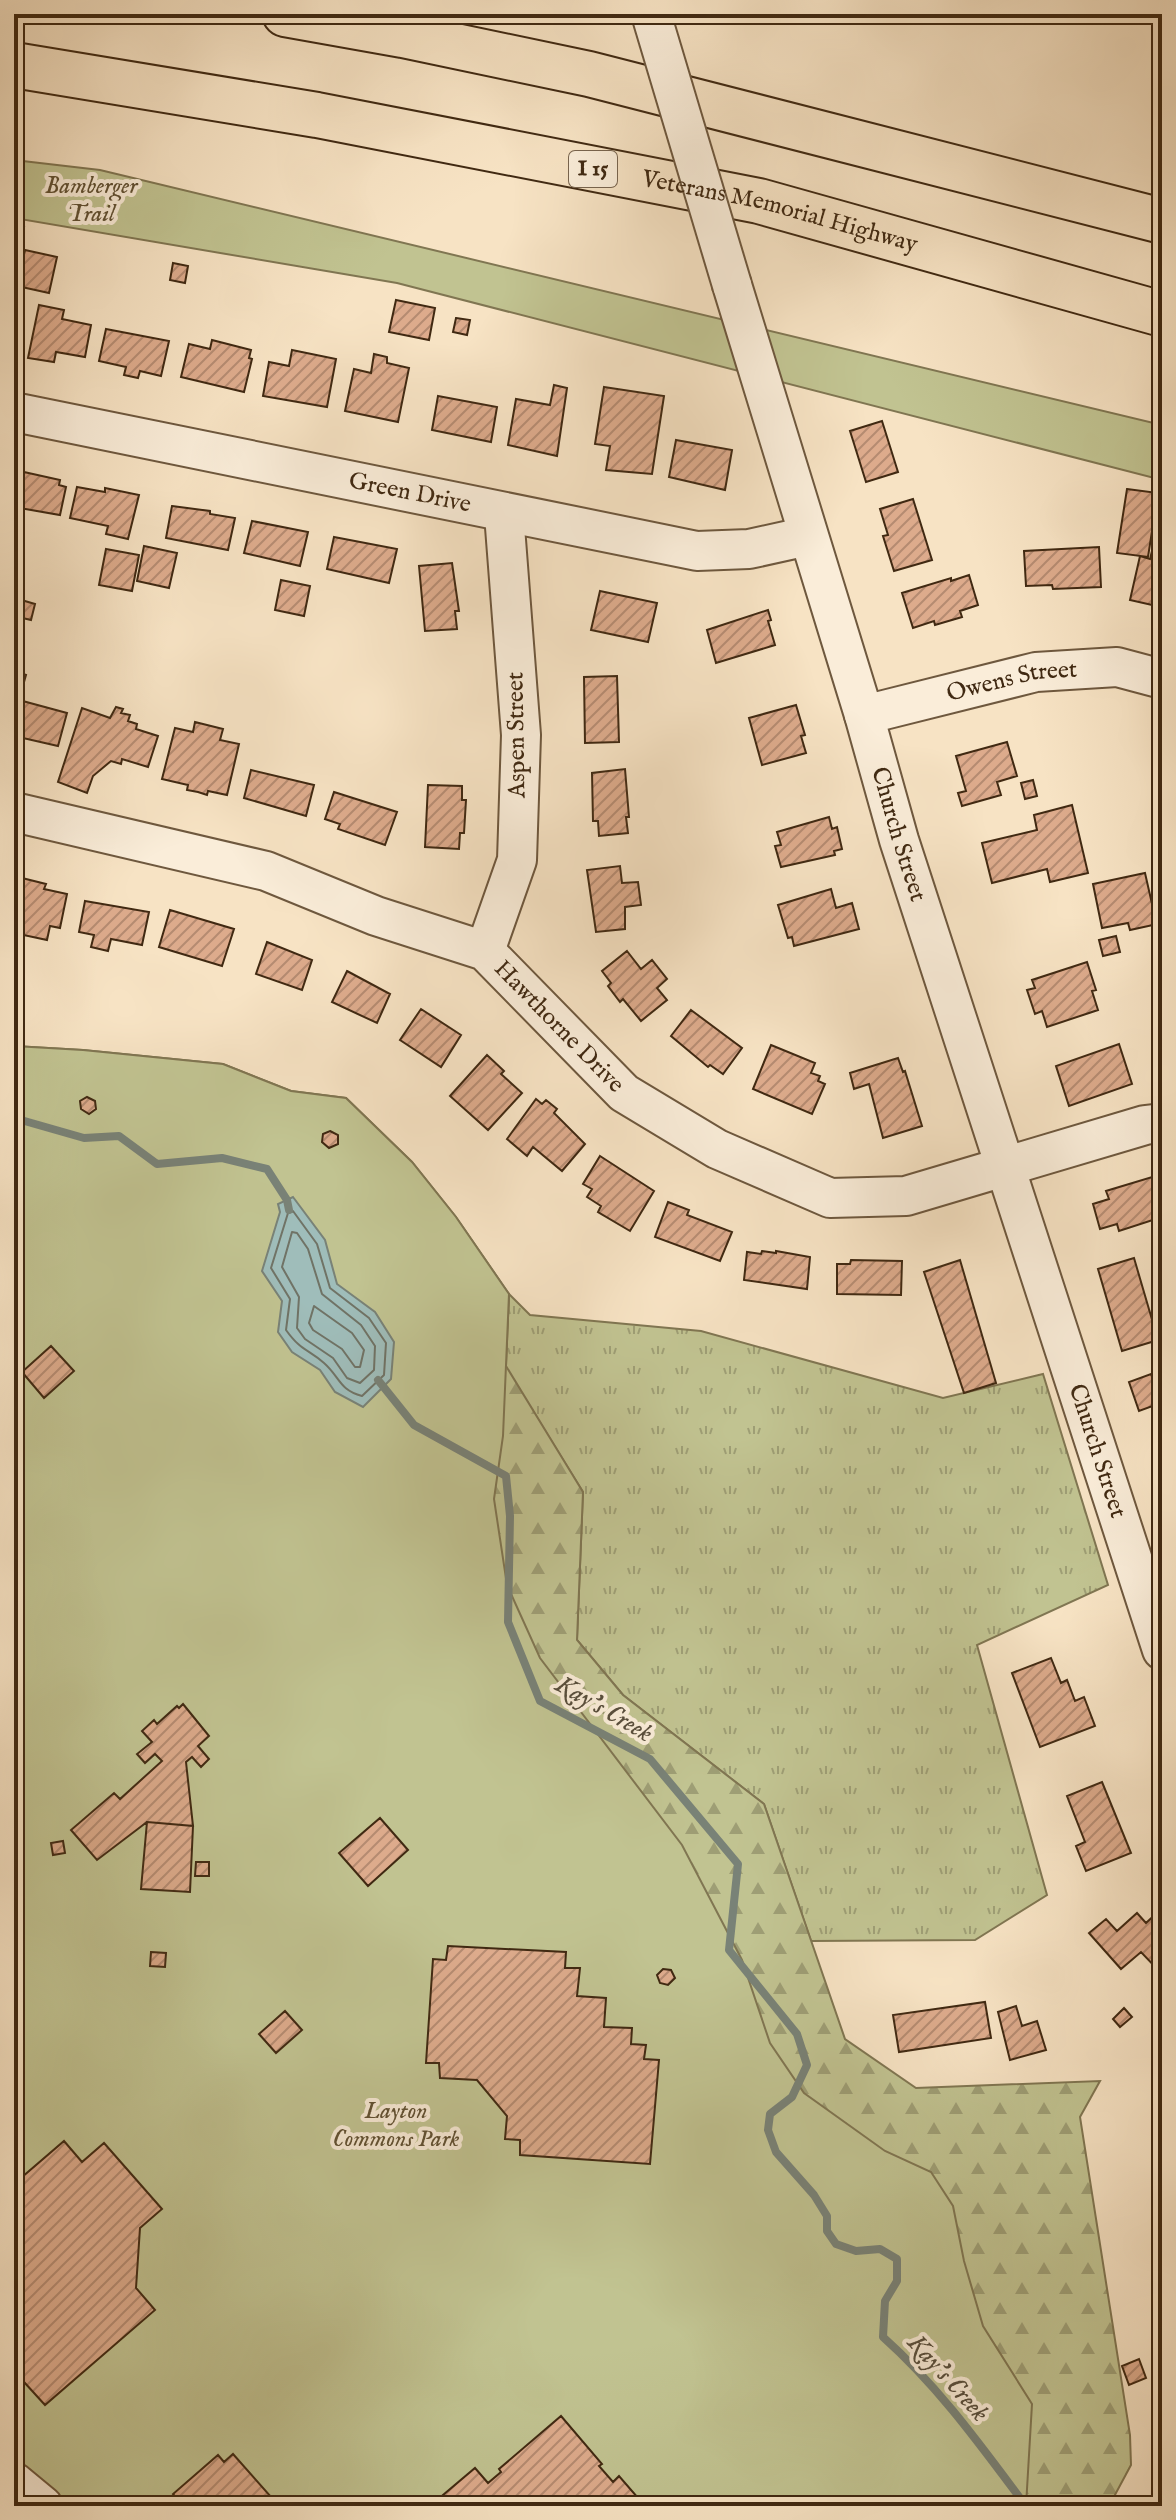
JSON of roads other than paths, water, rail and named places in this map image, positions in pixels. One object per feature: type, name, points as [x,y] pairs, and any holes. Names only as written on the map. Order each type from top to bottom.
[{"type":"highway","points":[[285,14],[589,74],[1162,221]]},
{"type":"highway","name":"Veterans Memorial Highway","points":[[14,65],[317,115],[759,201],[1162,314]]},
{"type":"street","name":"Church Street","points":[[651,14],[864,715],[899,840],[1162,1650]]},
{"type":"street","name":"Green Drive","points":[[14,412],[697,551],[749,549],[808,536]]},
{"type":"street","name":"Aspen Street","points":[[485,951],[517,860],[521,735],[504,514]]},
{"type":"street","name":"Owens Street","points":[[864,715],[1036,672],[1117,667],[1162,679]]},
{"type":"street","name":"Hawthorne Drive","points":[[14,812],[266,871],[376,916],[485,951],[624,1093],[717,1149],[830,1198],[906,1196],[1145,1125],[1162,1123]]},
{"type":"street","points":[[14,2482],[43,2506]]},
{"type":"water","points":[[293,1197],[325,1240],[337,1284],[375,1312],[394,1342],[391,1379],[363,1407],[335,1392],[320,1370],[292,1352],[278,1332],[282,1301],[262,1271],[280,1212],[278,1204]]},
{"type":"waterway","name":"Kay's Creek","points":[[14,1118],[84,1138],[119,1136],[157,1164],[222,1158],[267,1169],[287,1200],[289,1210]]},
{"type":"waterway","name":"Kay's Creek","points":[[378,1380],[414,1425],[506,1476],[510,1516],[508,1622],[540,1701],[650,1759],[738,1864],[729,1950],[797,2034],[807,2065],[792,2097],[770,2114],[768,2130],[776,2152],[814,2195],[827,2216],[827,2231],[836,2244],[856,2251],[880,2249],[897,2259],[897,2281],[885,2301],[883,2337],[941,2397],[1026,2506]]},
{"type":"park label","name":"Bamberger Trail","points":[[91,200]]},
{"type":"park label","name":"Layton Commons Park","points":[[396,2125]]}]
